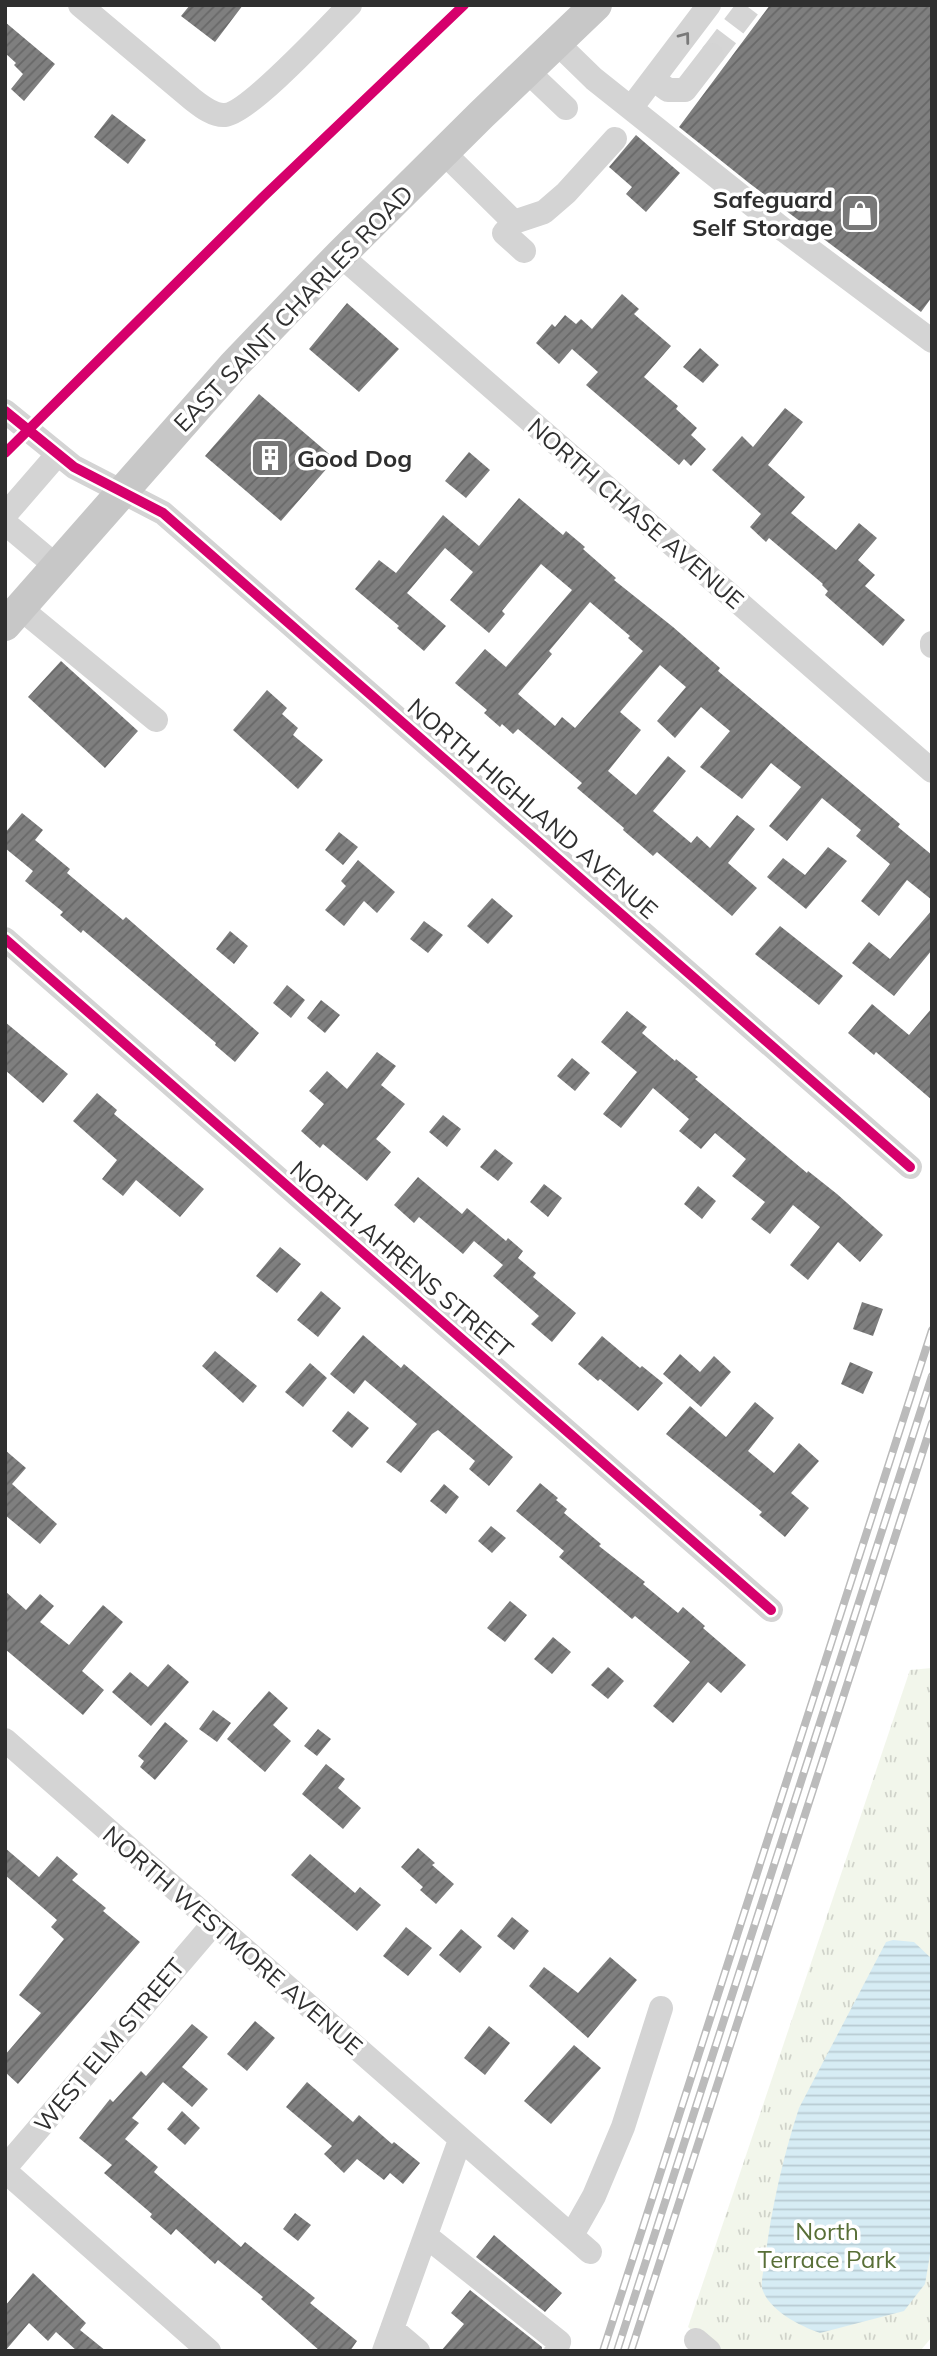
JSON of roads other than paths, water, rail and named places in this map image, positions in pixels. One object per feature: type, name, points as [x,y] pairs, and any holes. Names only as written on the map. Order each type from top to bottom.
[{"type":"main road","name":"EAST SAINT CHARLES ROAD","points":[[13,616],[234,365],[443,152],[596,5]]},
{"type":"street","points":[[80,5],[192,99],[204,108],[224,115],[253,99],[350,5]]},
{"type":"street","points":[[631,108],[709,5]]},
{"type":"street","points":[[556,42],[594,79],[785,231],[932,341]]},
{"type":"street","points":[[653,79],[668,90],[685,90],[712,55]]},
{"type":"street","points":[[526,70],[565,108]]},
{"type":"street","points":[[524,251],[504,233],[514,222],[544,212],[566,193],[615,139]]},
{"type":"street","points":[[443,152],[514,222]]},
{"type":"street","name":"NORTH CHASE AVENUE","points":[[340,255],[932,771]]},
{"type":"street","name":"NORTH HIGHLAND AVENUE","points":[[5,411],[74,467],[163,513],[910,1167]]},
{"type":"street","points":[[5,515],[58,455]]},
{"type":"street","points":[[5,523],[56,566]]},
{"type":"street","points":[[13,616],[156,720]]},
{"type":"street","name":"NORTH AHRENS STREET","points":[[5,939],[771,1611]]},
{"type":"street","name":"NORTH WESTMORE AVENUE","points":[[5,1740],[581,2244],[594,2196],[623,2127],[661,2008]]},
{"type":"street","name":"WEST ELM STREET","points":[[5,2170],[214,1923]]},
{"type":"street","points":[[418,2351],[388,2340],[460,2140]]},
{"type":"street","points":[[5,2170],[209,2351]]},
{"type":"street","points":[[426,2236],[559,2342],[556,2351]]},
{"type":"water","points":[[886,1942],[914,1942],[932,1959],[932,2243],[925,2284],[904,2311],[820,2333],[778,2310],[765,2296],[762,2288],[774,2203],[799,2108]]},
{"type":"tunnel","points":[[712,55],[750,5]]},
{"type":"railway","points":[[603,2351],[932,1330]]},
{"type":"railway","points":[[617,2351],[932,1376]]},
{"type":"railway","points":[[631,2351],[932,1423]]},
{"type":"place","name":"Safeguard Self Storage","points":[[860,213]]},
{"type":"place","name":"Good Dog","points":[[270,458]]},
{"type":"park label","name":"North Terrace Park","points":[[827,2245]]}]
